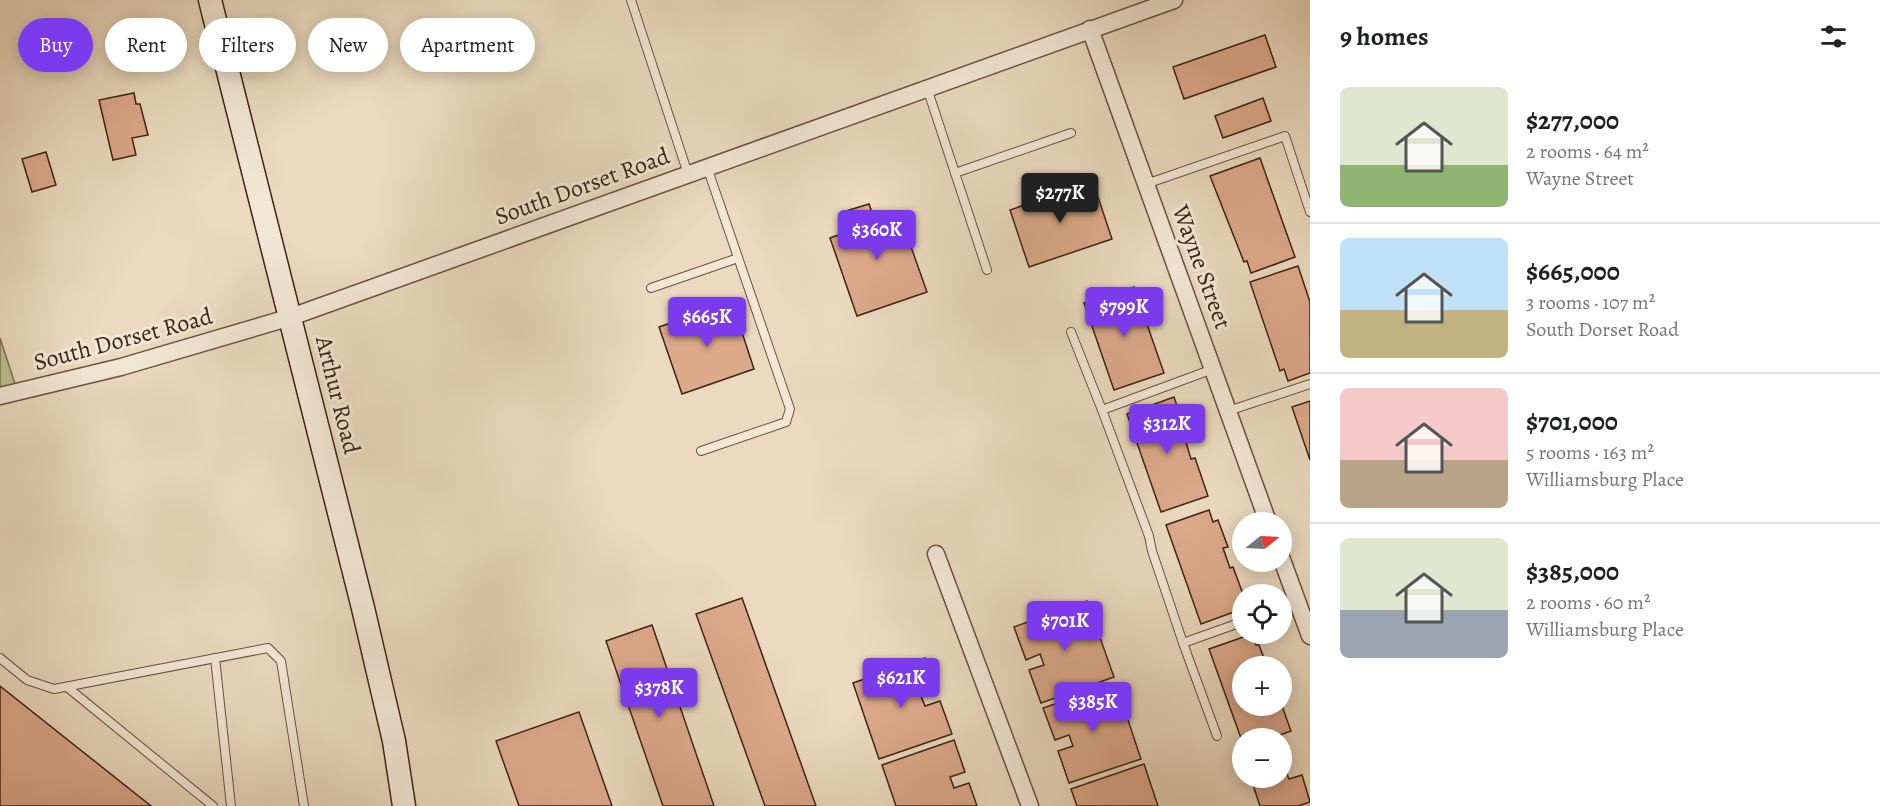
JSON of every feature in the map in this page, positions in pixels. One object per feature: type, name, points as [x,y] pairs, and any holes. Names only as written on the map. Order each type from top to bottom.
[{"type":"main road","name":"Arthur Road","points":[[210,0],[291,317],[389,718],[404,806]]},
{"type":"street","name":"South Dorset Road","points":[[0,396],[121,368],[291,317],[1174,0]]},
{"type":"street","name":"Wayne Street","points":[[1090,29],[1264,512]]},
{"type":"street","points":[[936,554],[1030,806]]},
{"type":"street","points":[[1292,609],[1310,636]]},
{"type":"lane","points":[[631,0],[688,174]]},
{"type":"lane","points":[[927,88],[987,270]]},
{"type":"lane","points":[[955,173],[1071,133]]},
{"type":"lane","points":[[1146,184],[1285,136],[1310,212]]},
{"type":"lane","points":[[701,451],[786,422],[790,409],[707,167]]},
{"type":"lane","points":[[651,288],[738,258]]},
{"type":"lane","points":[[1071,332],[1149,536],[1152,551],[1217,736]]},
{"type":"lane","points":[[1102,410],[1213,369]]},
{"type":"lane","points":[[1228,411],[1310,384]]},
{"type":"lane","points":[[1184,643],[1232,625]]},
{"type":"lane","points":[[0,658],[27,680],[54,689],[268,648],[281,661],[303,806]]},
{"type":"lane","points":[[215,658],[231,806]]},
{"type":"lane","points":[[67,687],[213,806]]},
{"type":"green space","points":[[0,338],[18,393],[0,396]]},
{"type":"building","points":[[1265,35],[1276,67],[1184,99],[1173,67]]},
{"type":"building","points":[[134,93],[136,104],[140,104],[148,135],[132,138],[136,155],[113,160],[99,100]]},
{"type":"building","points":[[1263,98],[1271,121],[1223,138],[1215,116]]},
{"type":"building","points":[[46,152],[56,185],[32,192],[22,159]]},
{"type":"building","points":[[1260,158],[1295,257],[1251,273],[1247,261],[1244,262],[1210,176]]},
{"type":"building","points":[[1093,182],[1112,239],[1029,267],[1010,210],[1030,203],[1029,198],[1052,190],[1054,195]]},
{"type":"building","points":[[869,204],[875,221],[899,213],[927,292],[857,316],[830,238],[853,230],[846,211]]},
{"type":"building","points":[[1298,266],[1310,302],[1310,373],[1288,381],[1284,369],[1280,371],[1250,282]]},
{"type":"building","points":[[1134,287],[1164,373],[1114,390],[1084,303]]},
{"type":"building","points":[[732,302],[754,369],[682,394],[659,327]]},
{"type":"building","points":[[1174,397],[1188,438],[1185,439],[1191,459],[1195,458],[1208,496],[1161,512],[1127,414]]},
{"type":"building","points":[[1310,401],[1310,460],[1292,407]]},
{"type":"building","points":[[1209,510],[1213,522],[1218,520],[1228,547],[1223,548],[1230,568],[1232,567],[1232,572],[1235,572],[1239,584],[1232,584],[1232,613],[1201,624],[1166,525]]},
{"type":"building","points":[[742,598],[816,806],[765,806],[696,614]]},
{"type":"building","points":[[1087,601],[1114,677],[1041,703],[1029,670],[1044,665],[1040,654],[1026,660],[1014,627]]},
{"type":"building","points":[[652,625],[714,806],[663,806],[606,641]]},
{"type":"building","points":[[1232,641],[1232,644],[1256,644],[1259,645],[1263,656],[1232,656],[1232,713],[1209,649]]},
{"type":"building","points":[[925,658],[936,691],[921,696],[925,706],[940,701],[952,734],[879,759],[853,683]]},
{"type":"building","points":[[1116,684],[1141,759],[1069,783],[1058,751],[1073,746],[1069,735],[1055,740],[1043,708]]},
{"type":"building","points":[[0,686],[151,806],[0,806]]},
{"type":"building","points":[[579,712],[612,806],[519,806],[496,741]]},
{"type":"building","points":[[1233,716],[1286,716],[1290,728],[1237,728]]},
{"type":"building","points":[[954,740],[965,772],[950,777],[954,788],[969,783],[977,806],[896,806],[882,765]]},
{"type":"building","points":[[1144,764],[1158,806],[1077,806],[1071,789]]},
{"type":"building","points":[[1302,775],[1310,802],[1298,806],[1260,806],[1254,788],[1292,788],[1292,778]]}]
